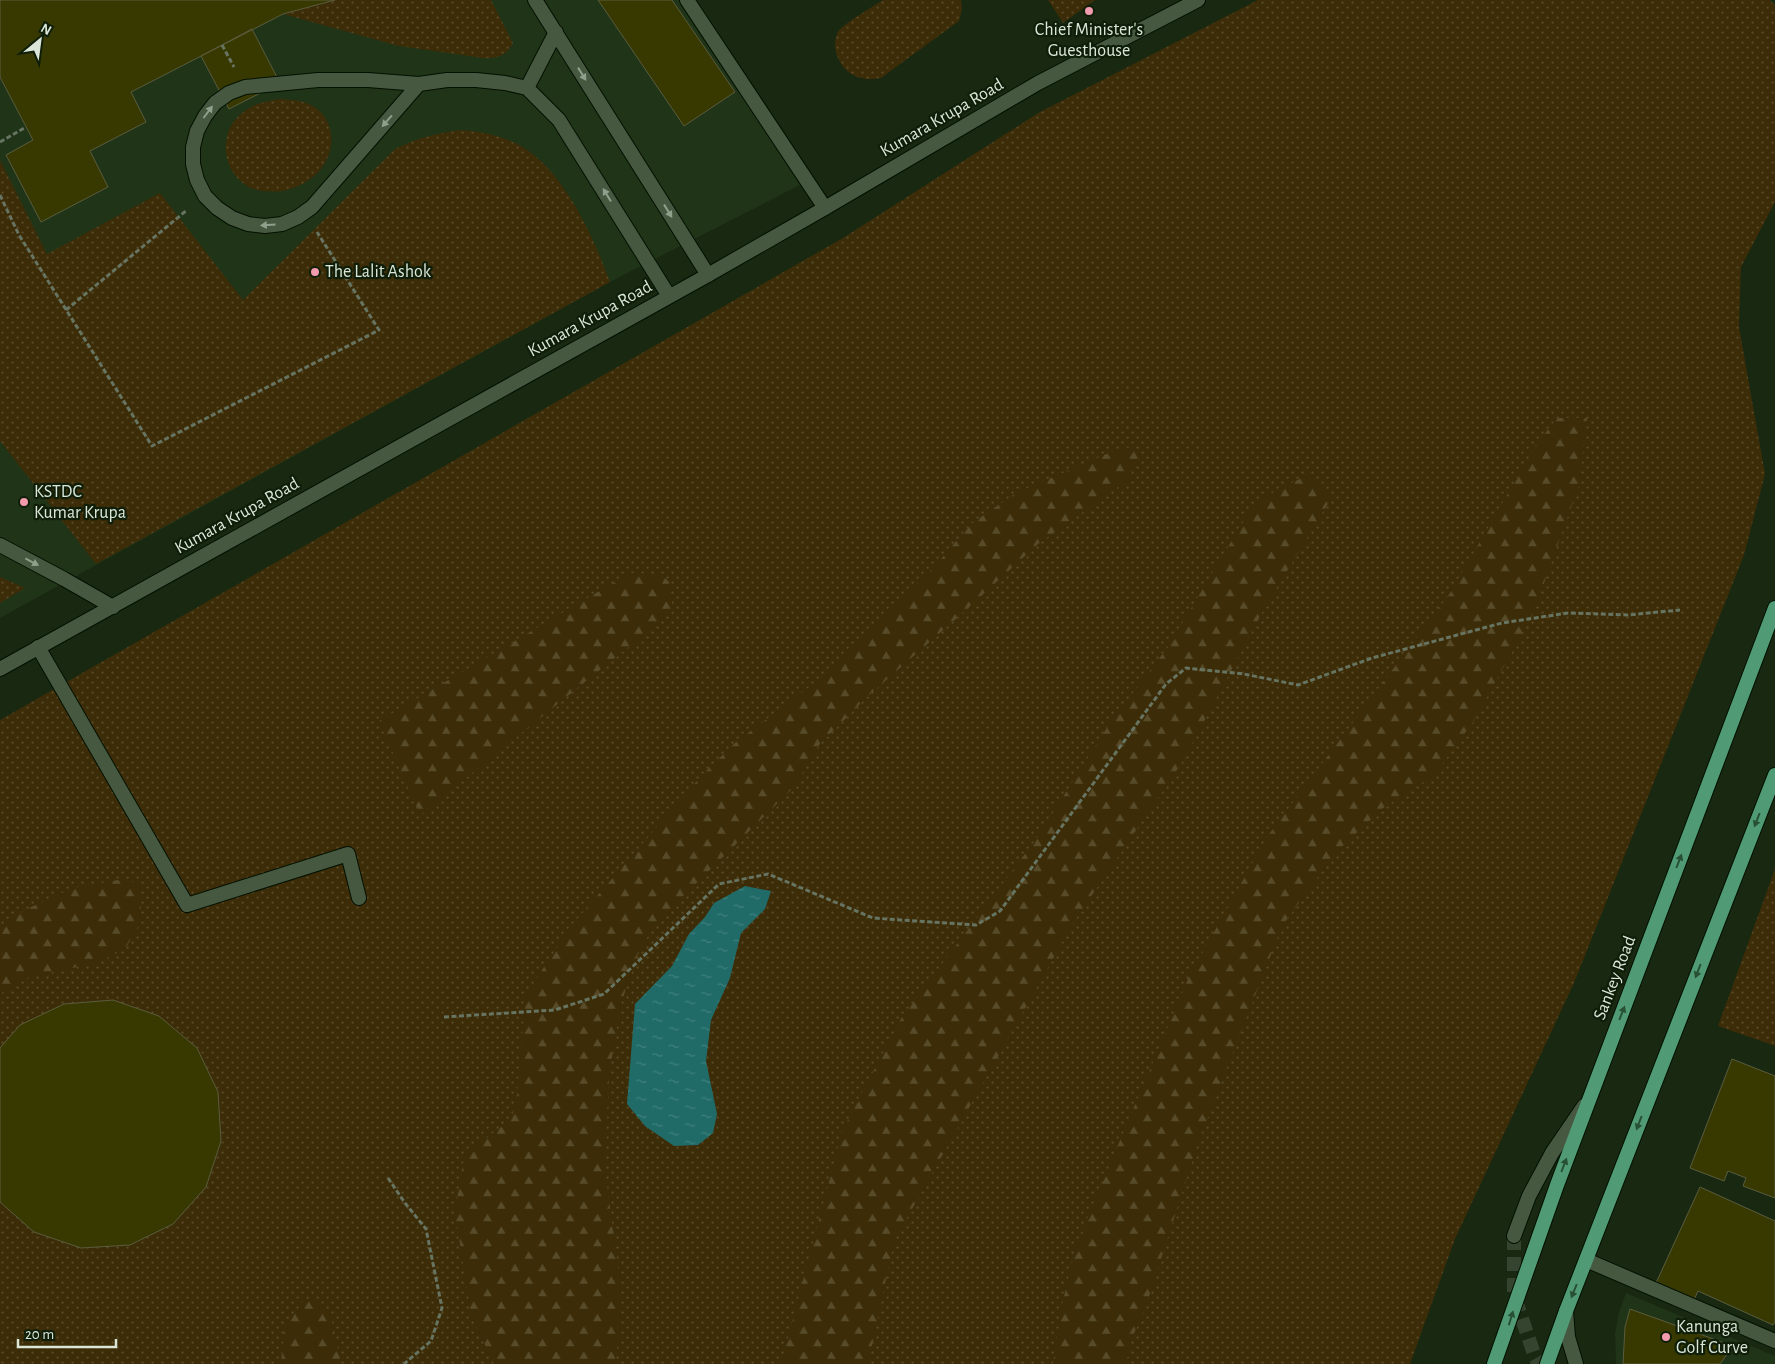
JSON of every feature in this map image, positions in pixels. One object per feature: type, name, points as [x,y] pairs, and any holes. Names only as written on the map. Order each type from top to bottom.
[{"type":"main road","name":"Sankey Road","points":[[1494,1364],[1553,1194],[1775,608]]},
{"type":"main road","points":[[1547,1364],[1775,775]]},
{"type":"street","points":[[535,0],[708,275]]},
{"type":"street","points":[[687,0],[824,208]]},
{"type":"street","name":"Kumara Krupa Road","points":[[0,669],[708,275],[1038,83],[1198,0]]},
{"type":"street","points":[[527,88],[556,32]]},
{"type":"street","points":[[419,84],[312,206],[305,212],[282,224],[265,226],[248,224],[232,218],[217,208],[205,196],[197,180],[193,164],[193,147],[197,131],[204,116],[215,103],[229,93],[245,87],[318,80],[368,80],[419,84],[446,80],[476,80],[527,88],[559,120],[669,296]]},
{"type":"street","points":[[0,544],[113,607]]},
{"type":"street","points":[[38,648],[187,905],[348,854],[359,898]]},
{"type":"street","points":[[1514,1236],[1529,1196],[1547,1161],[1589,1099]]},
{"type":"street","points":[[1586,1260],[1775,1341]]},
{"type":"street","points":[[1566,1311],[1568,1337],[1576,1364]]},
{"type":"path","points":[[0,142],[26,127]]},
{"type":"path","points":[[0,195],[19,236],[152,446],[379,330],[305,212]]},
{"type":"path","points":[[66,310],[205,196]]},
{"type":"path","points":[[444,1017],[555,1010],[604,994],[719,884],[768,874],[873,918],[976,925],[1000,911],[1166,684],[1186,668],[1244,674],[1298,685],[1372,658],[1502,623],[1568,613],[1628,615],[1680,610]]},
{"type":"path","points":[[388,1178],[404,1202],[426,1229],[442,1308],[430,1341],[404,1364]]},
{"type":"shaded area","name":"The Lalit Ashok","points":[[0,0],[681,0],[802,184],[610,282],[0,618]]},
{"type":"shaded area","name":"Kanunga Golf Curve","points":[[1626,1293],[1775,1356],[1775,1364],[1616,1364],[1615,1333],[1619,1312]]},
{"type":"green space","points":[[335,0],[491,0],[513,43],[501,56],[483,58],[399,46],[283,14]]},
{"type":"green space","points":[[883,0],[961,0],[962,9],[959,21],[881,78],[869,79],[854,76],[843,66],[836,53],[835,46],[838,32],[845,25]]},
{"type":"green space","points":[[1048,0],[1095,0],[1063,23]]},
{"type":"green space","points":[[1258,0],[1770,0],[1775,5],[1775,202],[1741,267],[1739,327],[1765,474],[1744,555],[1574,983],[1455,1239],[1410,1364],[0,1364],[0,720],[843,238],[1040,112]]},
{"type":"green space","points":[[280,99],[306,103],[316,108],[323,115],[331,132],[330,151],[321,169],[303,183],[282,191],[257,190],[249,187],[233,172],[228,162],[226,141],[234,122],[241,114],[254,105]]},
{"type":"green space","points":[[462,130],[493,135],[507,140],[521,146],[537,157],[564,188],[576,207],[610,282],[96,564],[0,441],[0,160],[47,254],[160,193],[243,300],[395,149],[427,137]]},
{"type":"green space","points":[[1557,418],[1587,418],[1579,485],[1533,614],[1473,722],[1434,775],[1383,808],[1336,852],[1282,926],[1199,1140],[1145,1309],[1132,1338],[1126,1364],[1053,1364],[1062,1305],[1076,1245],[1188,979],[1267,837],[1451,592],[1536,445]]},
{"type":"green space","points":[[1123,447],[1142,450],[1128,480],[1038,544],[868,696],[819,745],[794,787],[654,925],[637,956],[620,1007],[609,1075],[605,1170],[621,1291],[621,1328],[614,1364],[494,1364],[471,1315],[455,1212],[463,1163],[471,1150],[510,1120],[516,1105],[526,994],[572,925],[702,775],[736,742],[820,679],[934,567],[971,524],[1016,493]]},
{"type":"green space","points":[[1309,474],[1332,497],[1265,607],[1183,761],[1073,923],[894,1241],[868,1364],[781,1364],[843,1129],[902,1017],[1037,838],[1110,723],[1168,647],[1255,502]]},
{"type":"green space","points":[[630,573],[661,574],[669,582],[673,611],[420,815],[379,721]]},
{"type":"green space","points":[[0,577],[25,588],[0,603]]},
{"type":"green space","points":[[1775,869],[1775,1046],[1718,1026]]},
{"type":"green space","points":[[124,879],[141,885],[141,922],[125,949],[96,963],[29,977],[0,994],[0,926],[29,908],[73,888]]},
{"type":"green space","points":[[319,1300],[330,1312],[341,1364],[281,1364],[284,1330],[303,1301]]},
{"type":"water","points":[[745,886],[771,891],[765,909],[741,933],[730,978],[711,1020],[706,1061],[717,1114],[713,1133],[698,1145],[674,1146],[645,1126],[627,1104],[635,1004],[672,966],[689,934],[705,917],[714,903]]},
{"type":"building","points":[[0,0],[335,0],[283,14],[131,92],[146,122],[90,151],[108,187],[41,222],[6,155],[33,140],[0,77]]},
{"type":"building","points":[[598,0],[672,0],[735,92],[684,126]]},
{"type":"building","points":[[252,29],[280,83],[229,109],[201,56]]},
{"type":"building","points":[[113,1000],[159,1016],[197,1048],[218,1092],[221,1141],[206,1187],[173,1224],[130,1245],[81,1248],[34,1232],[0,1202],[0,1048],[20,1025],[64,1004]]},
{"type":"building","points":[[1732,1059],[1775,1076],[1775,1198],[1743,1186],[1746,1178],[1728,1171],[1724,1181],[1690,1168]]},
{"type":"building","points":[[1700,1187],[1775,1221],[1775,1322],[1773,1325],[1698,1291],[1694,1300],[1656,1283]]},
{"type":"building","name":"Kanunga Golf Curve","points":[[1630,1309],[1733,1346],[1720,1364],[1623,1364],[1625,1327]]},
{"type":"tunnel","points":[[1514,1236],[1514,1295],[1539,1364]]},
{"type":"place","name":"Chief Minister's Guesthouse","points":[[1089,11]]},
{"type":"place","name":"The Lalit Ashok","points":[[315,272]]},
{"type":"place","name":"KSTDC Kumar Krupa","points":[[24,502]]},
{"type":"place","name":"Kanunga Golf Curve","points":[[1666,1337]]}]
